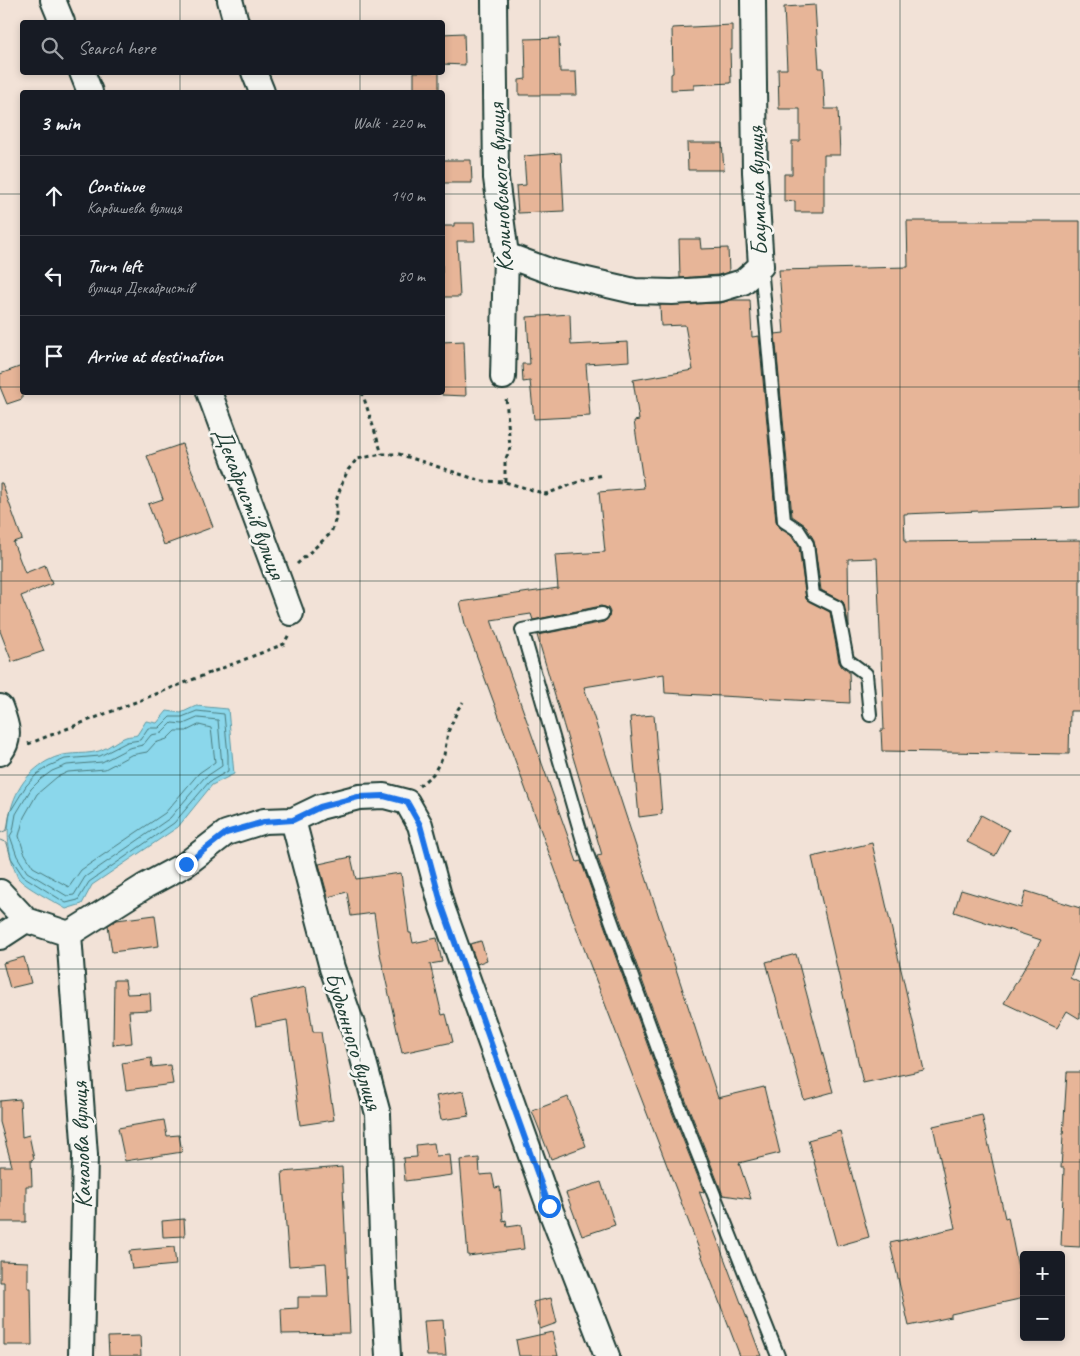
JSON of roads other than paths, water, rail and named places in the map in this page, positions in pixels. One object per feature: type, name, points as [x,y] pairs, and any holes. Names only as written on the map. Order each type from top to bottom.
[{"type":"street","points":[[53,0],[61,20]]},
{"type":"street","points":[[230,0],[235,20]]},
{"type":"street","name":"Калиновського вулиця","points":[[494,0],[496,178],[506,255],[504,377]]},
{"type":"street","name":"Баумана вулиця","points":[[506,255],[552,272],[634,291],[672,292],[720,289],[743,282],[762,266],[755,172],[753,0]]},
{"type":"street","points":[[83,75],[89,90]]},
{"type":"street","points":[[255,75],[261,90]]},
{"type":"street","name":"Декабристів вулиця","points":[[210,395],[291,613]]},
{"type":"street","points":[[0,707],[7,726],[6,744],[0,752]]},
{"type":"street","points":[[0,892],[26,920],[69,934],[145,886],[186,864],[226,833],[264,822],[293,820],[320,807],[358,797],[384,796],[407,802],[420,825],[442,906],[549,1206],[607,1356]]},
{"type":"street","name":"Будьонного вулиця","points":[[293,820],[332,968],[360,1047],[378,1114],[388,1356]]},
{"type":"street","points":[[0,937],[26,920]]},
{"type":"street","name":"Качалова вулиця","points":[[69,934],[85,1155],[81,1356]]},
{"type":"lane","points":[[762,266],[784,521],[798,530],[807,544],[813,594],[837,607],[847,660],[866,674],[870,715]]},
{"type":"lane","points":[[602,614],[522,630],[586,851],[678,1104],[778,1356]]},
{"type":"water","points":[[196,706],[228,709],[234,774],[212,785],[178,827],[92,885],[82,904],[66,909],[33,890],[18,878],[12,863],[9,847],[8,830],[10,814],[22,784],[33,771],[54,758],[67,754],[99,751],[122,738],[137,735],[146,721],[157,723],[167,711],[181,713]]}]
